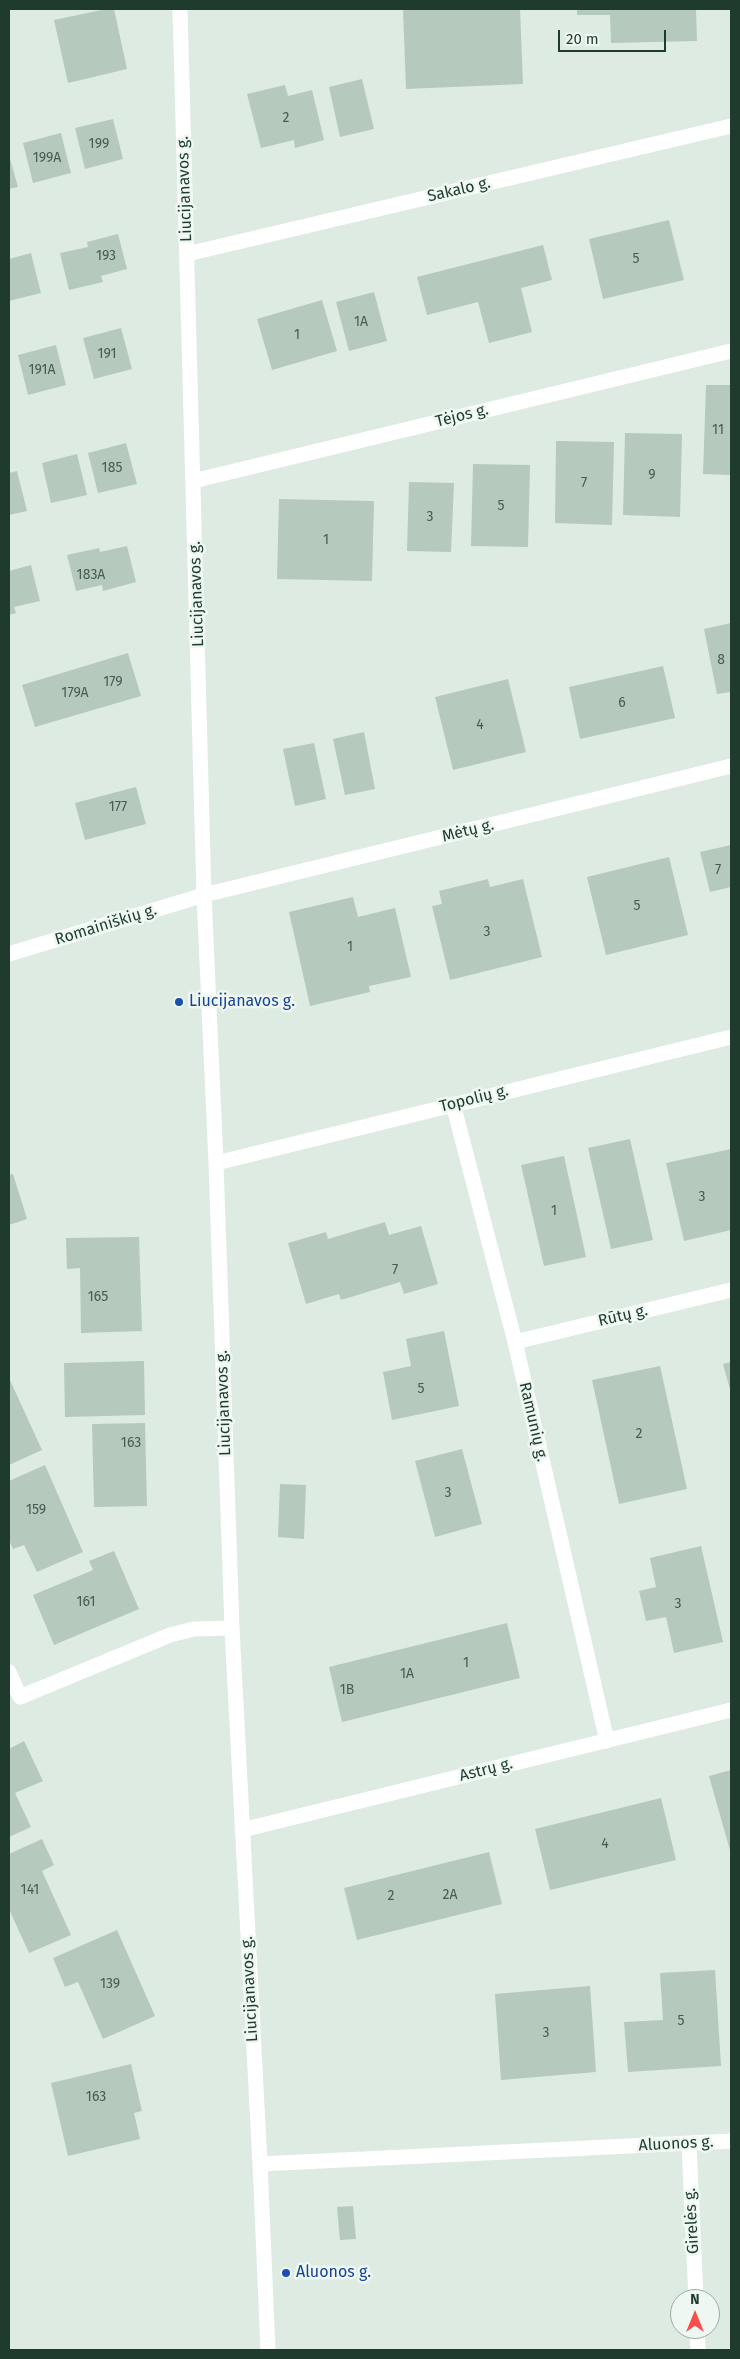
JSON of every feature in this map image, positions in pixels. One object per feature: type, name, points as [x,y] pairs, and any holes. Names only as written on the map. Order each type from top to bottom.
[{"type":"street","name":"Liucijanavos g.","points":[[180,9],[204,895],[216,1163],[232,1628],[268,2350]]},
{"type":"street","name":"Sakalo g.","points":[[187,254],[731,126]]},
{"type":"street","name":"Tėjos g.","points":[[194,481],[731,350]]},
{"type":"street","name":"Mėtų g.","points":[[204,895],[731,766]]},
{"type":"street","name":"Romainiškių g.","points":[[9,954],[204,895]]},
{"type":"street","name":"Topolių g.","points":[[216,1163],[731,1036]]},
{"type":"street","name":"Ramunių g.","points":[[453,1104],[514,1342],[607,1741]]},
{"type":"street","name":"Rūtų g.","points":[[514,1342],[731,1290]]},
{"type":"street","points":[[9,1672],[14,1700],[170,1635],[194,1629],[232,1628]]},
{"type":"street","name":"Astrų g.","points":[[242,1830],[731,1710]]},
{"type":"street","name":"Aluonos g.","points":[[260,2164],[731,2142]]},
{"type":"street","name":"Girelės g.","points":[[689,2144],[696,2289]]},
{"type":"building","points":[[114,9],[127,69],[68,83],[54,20]]},
{"type":"building","points":[[520,9],[523,84],[406,89],[403,10]]},
{"type":"building","points":[[577,9],[696,9],[697,41],[611,43],[610,15],[577,15]]},
{"type":"building","points":[[362,79],[374,129],[340,137],[329,87]]},
{"type":"building","points":[[285,85],[288,96],[312,90],[324,140],[295,148],[294,140],[261,148],[247,94]]},
{"type":"building","points":[[113,119],[123,159],[85,169],[75,128]]},
{"type":"building","points":[[61,133],[71,173],[33,183],[23,143]]},
{"type":"building","points":[[9,155],[18,187],[9,189]]},
{"type":"building","points":[[669,220],[684,280],[603,299],[589,239]]},
{"type":"building","points":[[118,234],[127,269],[101,276],[103,282],[69,290],[60,253],[88,247],[87,242]]},
{"type":"building","points":[[543,245],[552,280],[521,288],[532,332],[489,343],[478,302],[427,315],[417,277]]},
{"type":"building","points":[[31,253],[41,293],[9,301],[9,259]]},
{"type":"building","points":[[374,292],[387,341],[349,351],[336,302]]},
{"type":"building","points":[[322,300],[337,351],[272,370],[257,319]]},
{"type":"building","points":[[121,328],[132,369],[94,379],[83,338]]},
{"type":"building","points":[[56,345],[66,385],[28,395],[18,355]]},
{"type":"building","points":[[706,385],[731,385],[731,475],[703,474]]},
{"type":"building","points":[[625,433],[682,434],[680,517],[623,515]]},
{"type":"building","points":[[556,441],[614,442],[612,525],[555,523]]},
{"type":"building","points":[[126,443],[137,484],[98,493],[88,453]]},
{"type":"building","points":[[77,454],[87,495],[51,503],[42,463]]},
{"type":"building","points":[[473,464],[530,465],[528,547],[471,546]]},
{"type":"building","points":[[17,471],[27,511],[9,515],[9,473]]},
{"type":"building","points":[[409,482],[454,483],[451,552],[407,551]]},
{"type":"building","points":[[279,499],[374,501],[372,581],[277,579]]},
{"type":"building","points":[[127,546],[136,582],[103,591],[102,585],[76,591],[67,555],[99,548],[100,552]]},
{"type":"building","points":[[31,565],[40,601],[14,607],[16,613],[9,615],[9,571]]},
{"type":"building","points":[[731,623],[731,692],[717,694],[704,629]]},
{"type":"building","points":[[128,653],[141,696],[35,727],[22,685]]},
{"type":"building","points":[[663,666],[675,718],[580,739],[569,687]]},
{"type":"building","points":[[508,679],[526,752],[453,770],[435,697]]},
{"type":"building","points":[[364,732],[375,789],[345,795],[333,739]]},
{"type":"building","points":[[314,743],[326,799],[295,806],[283,749]]},
{"type":"building","points":[[136,787],[146,824],[85,840],[75,803]]},
{"type":"building","points":[[731,845],[731,887],[710,892],[700,852]]},
{"type":"building","points":[[669,857],[688,935],[606,955],[587,877]]},
{"type":"building","points":[[488,879],[490,887],[523,879],[542,957],[450,980],[432,906],[442,904],[439,891]]},
{"type":"building","points":[[353,897],[358,917],[395,908],[411,977],[369,986],[370,992],[310,1006],[289,912]]},
{"type":"building","points":[[630,1139],[653,1240],[611,1249],[588,1148]]},
{"type":"building","points":[[731,1149],[731,1230],[684,1241],[666,1163]]},
{"type":"building","points":[[564,1156],[586,1257],[544,1266],[521,1165]]},
{"type":"building","points":[[13,1174],[27,1219],[9,1225],[9,1175]]},
{"type":"building","points":[[385,1222],[389,1235],[421,1226],[438,1284],[404,1294],[400,1282],[341,1300],[339,1294],[306,1304],[288,1243],[326,1232],[328,1239]]},
{"type":"building","points":[[139,1237],[142,1331],[81,1333],[80,1268],[67,1269],[66,1238]]},
{"type":"building","points":[[444,1331],[459,1406],[392,1420],[383,1372],[411,1366],[406,1339]]},
{"type":"building","points":[[144,1361],[145,1415],[65,1417],[64,1363]]},
{"type":"building","points":[[731,1362],[731,1393],[723,1364]]},
{"type":"building","points":[[660,1366],[687,1489],[619,1504],[592,1380]]},
{"type":"building","points":[[9,1378],[42,1450],[9,1465]]},
{"type":"building","points":[[145,1423],[147,1506],[94,1507],[92,1424]]},
{"type":"building","points":[[462,1449],[482,1524],[435,1537],[415,1461]]},
{"type":"building","points":[[45,1465],[83,1552],[37,1572],[24,1545],[13,1549],[9,1540],[9,1481]]},
{"type":"building","points":[[280,1484],[306,1485],[304,1539],[278,1537]]},
{"type":"building","points":[[701,1546],[723,1642],[674,1653],[666,1617],[646,1621],[639,1591],[656,1587],[650,1558]]},
{"type":"building","points":[[114,1551],[139,1609],[54,1645],[33,1595],[93,1570],[89,1561]]},
{"type":"building","points":[[507,1623],[520,1678],[342,1722],[329,1667]]},
{"type":"building","points":[[24,1741],[43,1781],[15,1793],[31,1827],[9,1837],[9,1749]]},
{"type":"building","points":[[731,1770],[731,1854],[709,1776]]},
{"type":"building","points":[[661,1798],[676,1860],[550,1890],[535,1829]]},
{"type":"building","points":[[42,1839],[54,1865],[42,1871],[71,1935],[29,1953],[9,1909],[9,1854]]},
{"type":"building","points":[[489,1852],[502,1904],[357,1940],[344,1888]]},
{"type":"building","points":[[117,1930],[155,2016],[103,2039],[78,1982],[65,1987],[53,1958]]},
{"type":"building","points":[[715,1970],[721,2066],[628,2072],[624,2022],[663,2020],[660,1973]]},
{"type":"building","points":[[590,1986],[596,2072],[501,2080],[495,1994]]},
{"type":"building","points":[[131,2064],[142,2111],[134,2113],[140,2139],[68,2156],[51,2083]]},
{"type":"building","points":[[353,2206],[356,2239],[340,2240],[337,2207]]},
{"type":"place","name":"Liucijanavos g.","points":[[179,1002]]},
{"type":"place","name":"Aluonos g.","points":[[286,2273]]}]
